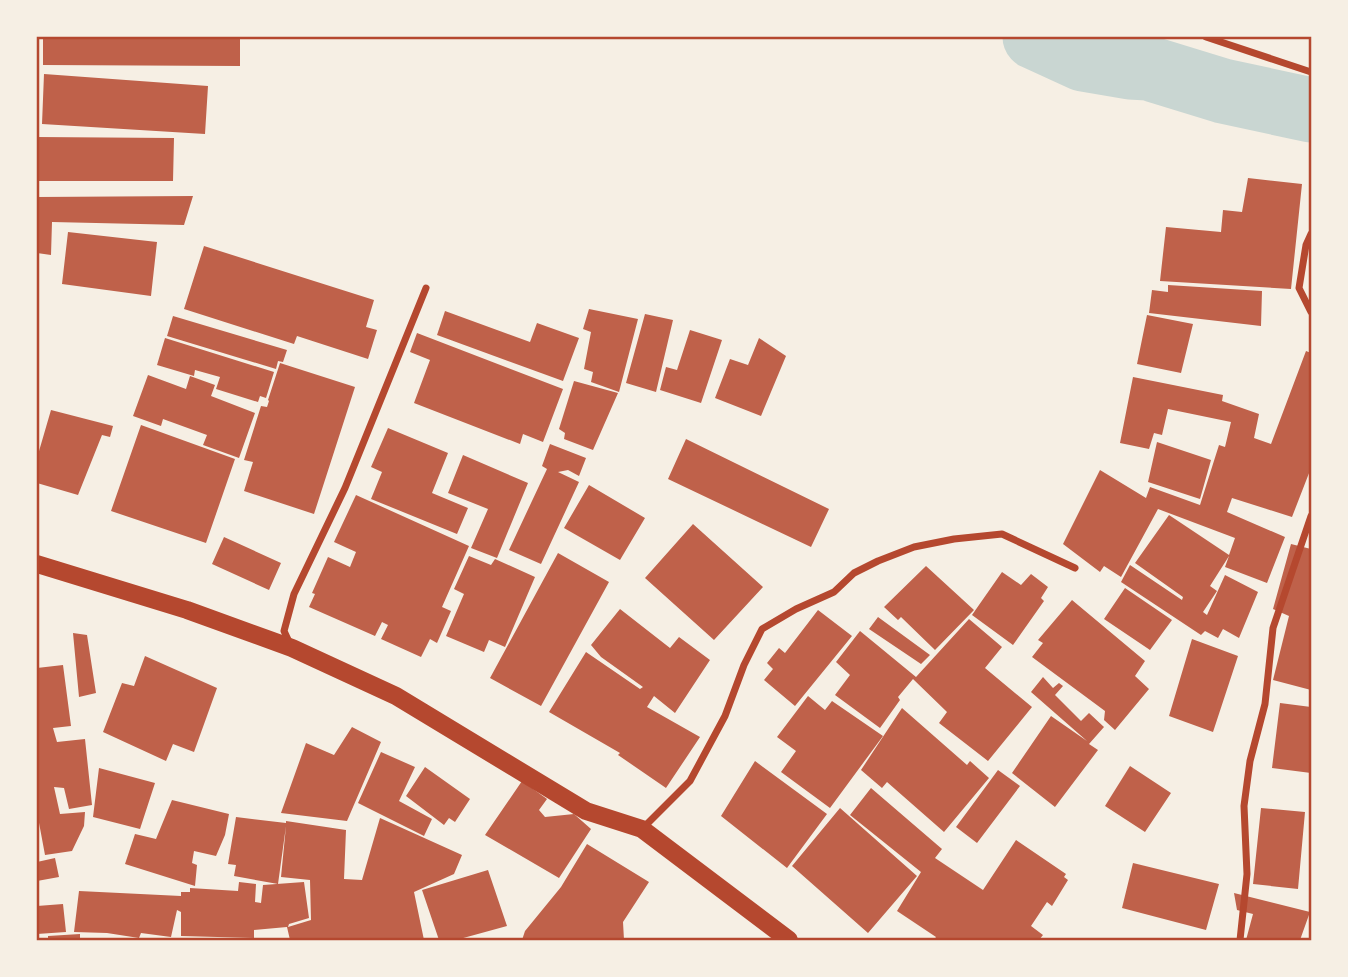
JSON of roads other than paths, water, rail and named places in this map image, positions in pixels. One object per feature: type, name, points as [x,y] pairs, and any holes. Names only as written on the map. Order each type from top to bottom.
[{"type":"main road","points":[[37,565],[187,610],[292,648],[396,696],[586,811],[642,829],[789,940]]},
{"type":"street","points":[[1206,37],[1311,72]]},
{"type":"street","points":[[1311,234],[1306,245],[1299,288],[1311,312]]},
{"type":"street","points":[[292,648],[284,631],[294,594],[345,488],[426,288]]},
{"type":"street","points":[[1240,940],[1247,874],[1244,806],[1250,761],[1265,704],[1273,628],[1311,516]]},
{"type":"street","points":[[642,829],[690,781],[725,716],[744,665],[762,628],[834,592],[854,573],[878,561],[914,547],[954,538],[1002,534],[1075,568]]},
{"type":"waterway","points":[[1035,37],[1083,59],[1148,68],[1223,91],[1311,110]]}]
